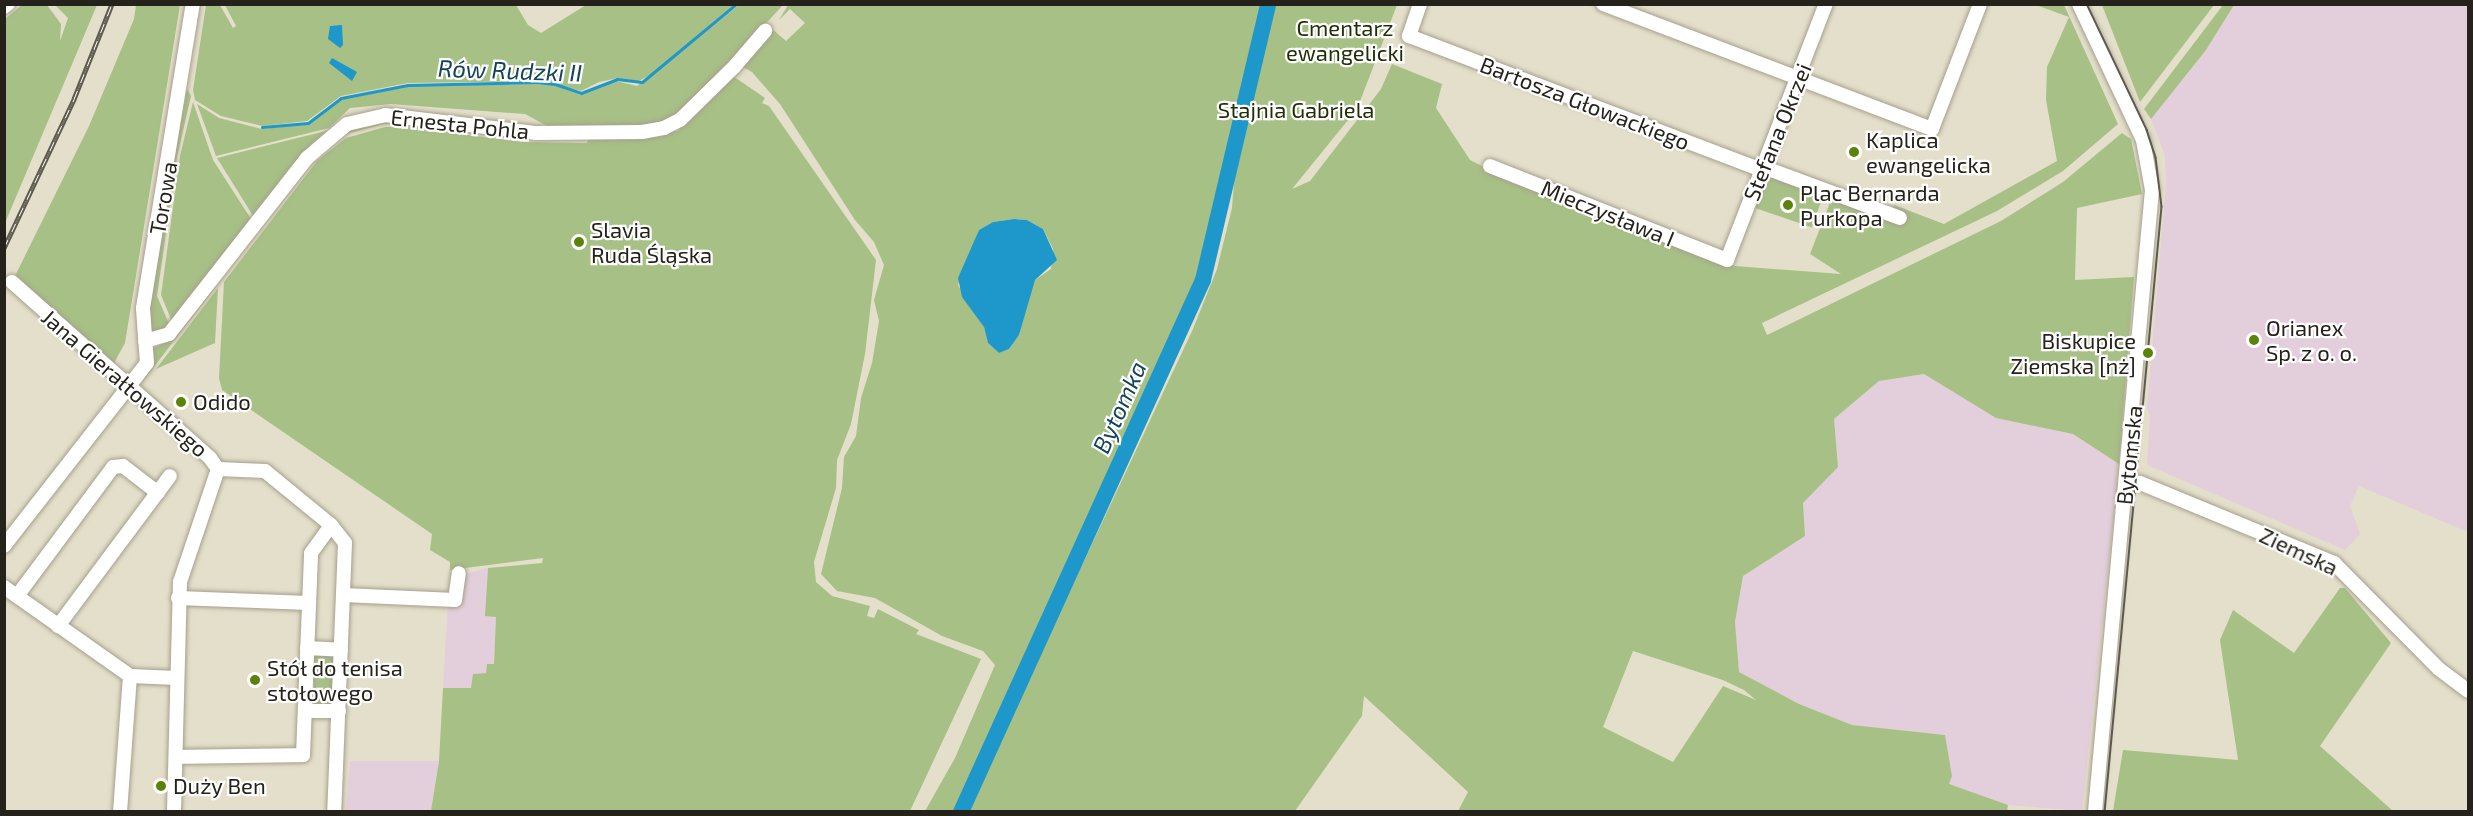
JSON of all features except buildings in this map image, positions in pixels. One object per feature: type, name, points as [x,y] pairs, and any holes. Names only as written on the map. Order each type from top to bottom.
[{"type":"street","points":[[4,8],[8,4]]},
{"type":"street","name":"Torowa","points":[[4,546],[147,363],[143,308],[193,4]]},
{"type":"street","name":"Bartosza Głowackiego","points":[[1420,4],[1409,36],[1762,169]]},
{"type":"street","points":[[1603,4],[1932,129],[1980,4]]},
{"type":"street","name":"Stefana Okrzei","points":[[1727,260],[1826,4]]},
{"type":"street","name":"Bytomska","points":[[2079,4],[2136,126],[2149,167],[2152,221],[2095,812]]},
{"type":"street","name":"Ernesta Pohla","points":[[145,341],[169,334],[307,158],[347,124],[385,115],[537,133],[642,132],[664,128],[680,120],[734,68],[765,31]]},
{"type":"street","name":"Mieczysława I","points":[[1490,166],[1727,260]]},
{"type":"street","points":[[1762,169],[1900,218]]},
{"type":"street","name":"Jana Gierałtowskiego","points":[[12,282],[210,458],[218,469],[178,598],[174,812]]},
{"type":"street","points":[[17,596],[114,467],[123,466],[158,493]]},
{"type":"street","points":[[218,469],[265,471],[330,525],[345,543],[334,812]]},
{"type":"street","points":[[58,626],[170,476]]},
{"type":"street","name":"Ziemska","points":[[2126,481],[2140,483],[2334,563],[2439,669],[2469,691]]},
{"type":"street","points":[[176,757],[303,755],[310,553],[330,525]]},
{"type":"street","points":[[343,595],[455,600],[459,573]]},
{"type":"street","points":[[4,587],[130,675],[177,678]]},
{"type":"street","points":[[178,598],[309,603]]},
{"type":"street","points":[[307,648],[341,650]]},
{"type":"street","points":[[120,812],[130,675]]},
{"type":"street","points":[[305,711],[339,711]]},
{"type":"shaded area","points":[[2234,5],[2468,5],[2468,532],[2359,486],[2350,506],[2360,534],[2345,550],[2147,465],[2150,416],[2147,407],[2166,185],[2165,156],[2151,119],[2206,50]]},
{"type":"shaded area","points":[[1924,374],[1996,418],[2073,434],[2119,464],[2082,811],[2008,805],[1948,784],[1952,776],[1945,735],[1852,725],[1799,704],[1739,672],[1735,622],[1743,576],[1805,536],[1803,503],[1838,466],[1834,419],[1879,381]]},
{"type":"shaded area","points":[[488,568],[485,616],[496,616],[494,664],[471,688],[443,688],[448,602],[461,575]]},
{"type":"shaded area","points":[[350,761],[439,761],[431,811],[346,812]]},
{"type":"green space","points":[[23,4],[47,5],[61,24],[60,41],[68,18],[55,5],[97,5],[5,223],[5,19]]},
{"type":"green space","points":[[136,5],[180,5],[125,343],[114,363],[15,276],[89,126],[134,19]]},
{"type":"green space","points":[[206,5],[220,5],[233,28],[236,26],[225,5],[516,5],[528,25],[541,33],[586,5],[734,5],[652,74],[635,83],[618,78],[599,82],[581,91],[537,81],[408,83],[341,96],[307,121],[262,126],[221,116],[195,100],[193,90]]},
{"type":"green space","points":[[739,5],[783,5],[679,118],[642,129],[549,127],[525,114],[391,104],[350,108],[329,128],[216,156],[197,104],[219,118],[262,129],[309,124],[342,99],[408,86],[536,84],[554,85],[581,95],[616,81],[637,86]]},
{"type":"green space","points":[[788,5],[1262,5],[1207,267],[957,811],[925,811],[955,758],[995,665],[983,651],[942,636],[875,598],[837,591],[821,574],[842,488],[844,457],[856,436],[861,398],[872,363],[879,321],[874,300],[884,265],[874,242],[855,220],[780,104],[752,72],[741,66],[771,28],[786,41],[805,23],[790,9],[779,20]],"holes":[[[1027,220],[1043,229],[1053,249],[1051,269],[1035,280],[1030,289],[1019,335],[1009,349],[999,353],[988,343],[984,327],[958,285],[979,230],[993,222]]]},
{"type":"green space","points":[[1270,5],[1397,5],[1357,109],[1292,189],[1310,181],[1381,89],[1392,64],[1442,84],[1436,108],[1470,160],[1490,170],[1735,266],[1841,274],[1810,254],[1831,200],[1888,221],[1894,205],[1944,224],[2057,161],[2046,100],[2047,67],[2069,17],[2036,5],[2064,5],[2118,124],[2063,171],[1997,211],[1762,323],[1767,335],[2001,221],[2063,182],[2122,133],[2131,139],[2142,194],[2077,208],[2075,280],[2134,277],[2119,464],[2073,434],[1996,418],[1924,374],[1879,381],[1834,419],[1838,467],[1803,503],[1805,536],[1743,576],[1735,622],[1739,672],[1799,704],[1852,725],[1945,735],[1952,776],[1949,784],[2008,805],[2007,811],[1458,811],[1468,792],[1364,696],[1362,716],[1295,811],[966,812],[1193,329],[1217,269],[1232,208],[1236,158]],"holes":[[[1633,651],[1723,680],[1744,690],[1756,700],[1723,686],[1673,762],[1603,727]]]},
{"type":"green space","points":[[2102,5],[2214,5],[2140,102]]},
{"type":"green space","points":[[2223,5],[2234,5],[2206,50],[2151,119],[2144,109]]},
{"type":"green space","points":[[730,74],[765,98],[762,103],[769,106],[876,260],[865,354],[851,424],[837,460],[836,488],[814,562],[816,582],[832,596],[870,606],[867,616],[874,618],[878,609],[919,630],[916,634],[981,659],[910,811],[431,811],[439,761],[443,688],[471,688],[473,674],[486,673],[487,664],[494,664],[496,617],[485,616],[488,568],[542,563],[543,558],[450,570],[450,562],[430,550],[432,534],[222,390],[219,378],[224,282],[317,161],[346,138],[385,127],[406,127],[522,142],[587,143],[589,138],[678,131]]},
{"type":"green space","points":[[187,89],[191,96],[177,157],[157,296],[170,326],[154,334],[147,328],[146,318]]},
{"type":"green space","points":[[193,102],[213,160],[253,222],[173,324],[161,295],[180,156]]},
{"type":"green space","points":[[380,119],[578,138],[522,138],[401,123],[384,124],[346,134],[312,160],[144,380],[154,348],[169,341],[309,159],[336,134]]},
{"type":"green space","points":[[326,131],[303,152],[255,219],[217,158]]},
{"type":"green space","name":"Plac Bernarda Purkopa","points":[[1767,174],[1824,194],[1812,228],[1755,208]]},
{"type":"green space","points":[[218,288],[215,343],[156,369]]},
{"type":"green space","points":[[2340,588],[2345,588],[2391,643],[2320,746],[2393,811],[2113,811],[2123,750],[2238,760],[2220,640],[2233,610],[2294,653]]},
{"type":"green space","points":[[314,656],[337,656],[337,707],[314,707]]},
{"type":"water","points":[[342,25],[343,45],[340,48],[328,39],[330,26]]},
{"type":"water","points":[[332,58],[357,72],[352,81],[329,63]]},
{"type":"water","points":[[1027,220],[1043,229],[1057,260],[1035,280],[1019,335],[1009,349],[999,353],[988,343],[984,327],[962,297],[958,278],[979,230],[993,222]]},
{"type":"waterway","name":"Rów Rudzki II","points":[[262,127],[308,123],[341,98],[408,85],[536,82],[555,84],[581,93],[617,79],[642,82],[736,4]]},
{"type":"waterway","name":"Bytomka","points":[[961,812],[1203,280],[1268,4]]},
{"type":"tram line","points":[[2087,4],[2147,130],[2156,158],[2162,207],[2105,812]]},
{"type":"railway","points":[[4,248],[74,99],[112,4]]},
{"type":"place","name":"Kaplica ewangelicka","points":[[1854,152]]},
{"type":"place","name":"Plac Bernarda Purkopa","points":[[1788,205]]},
{"type":"place","name":"Slavia Ruda Śląska","points":[[579,242]]},
{"type":"place","name":"Orianex Sp. z o. o.","points":[[2254,340]]},
{"type":"place","name":"Biskupice Ziemska [nż]","points":[[2148,353]]},
{"type":"place","name":"Odido","points":[[181,402]]},
{"type":"place","name":"Stół do tenisa stołowego","points":[[255,680]]},
{"type":"place","name":"Duży Ben","points":[[161,786]]},
{"type":"park label","name":"Cmentarz ewangelicki","points":[[1345,40]]},
{"type":"park label","name":"Stajnia Gabriela","points":[[1296,110]]}]
